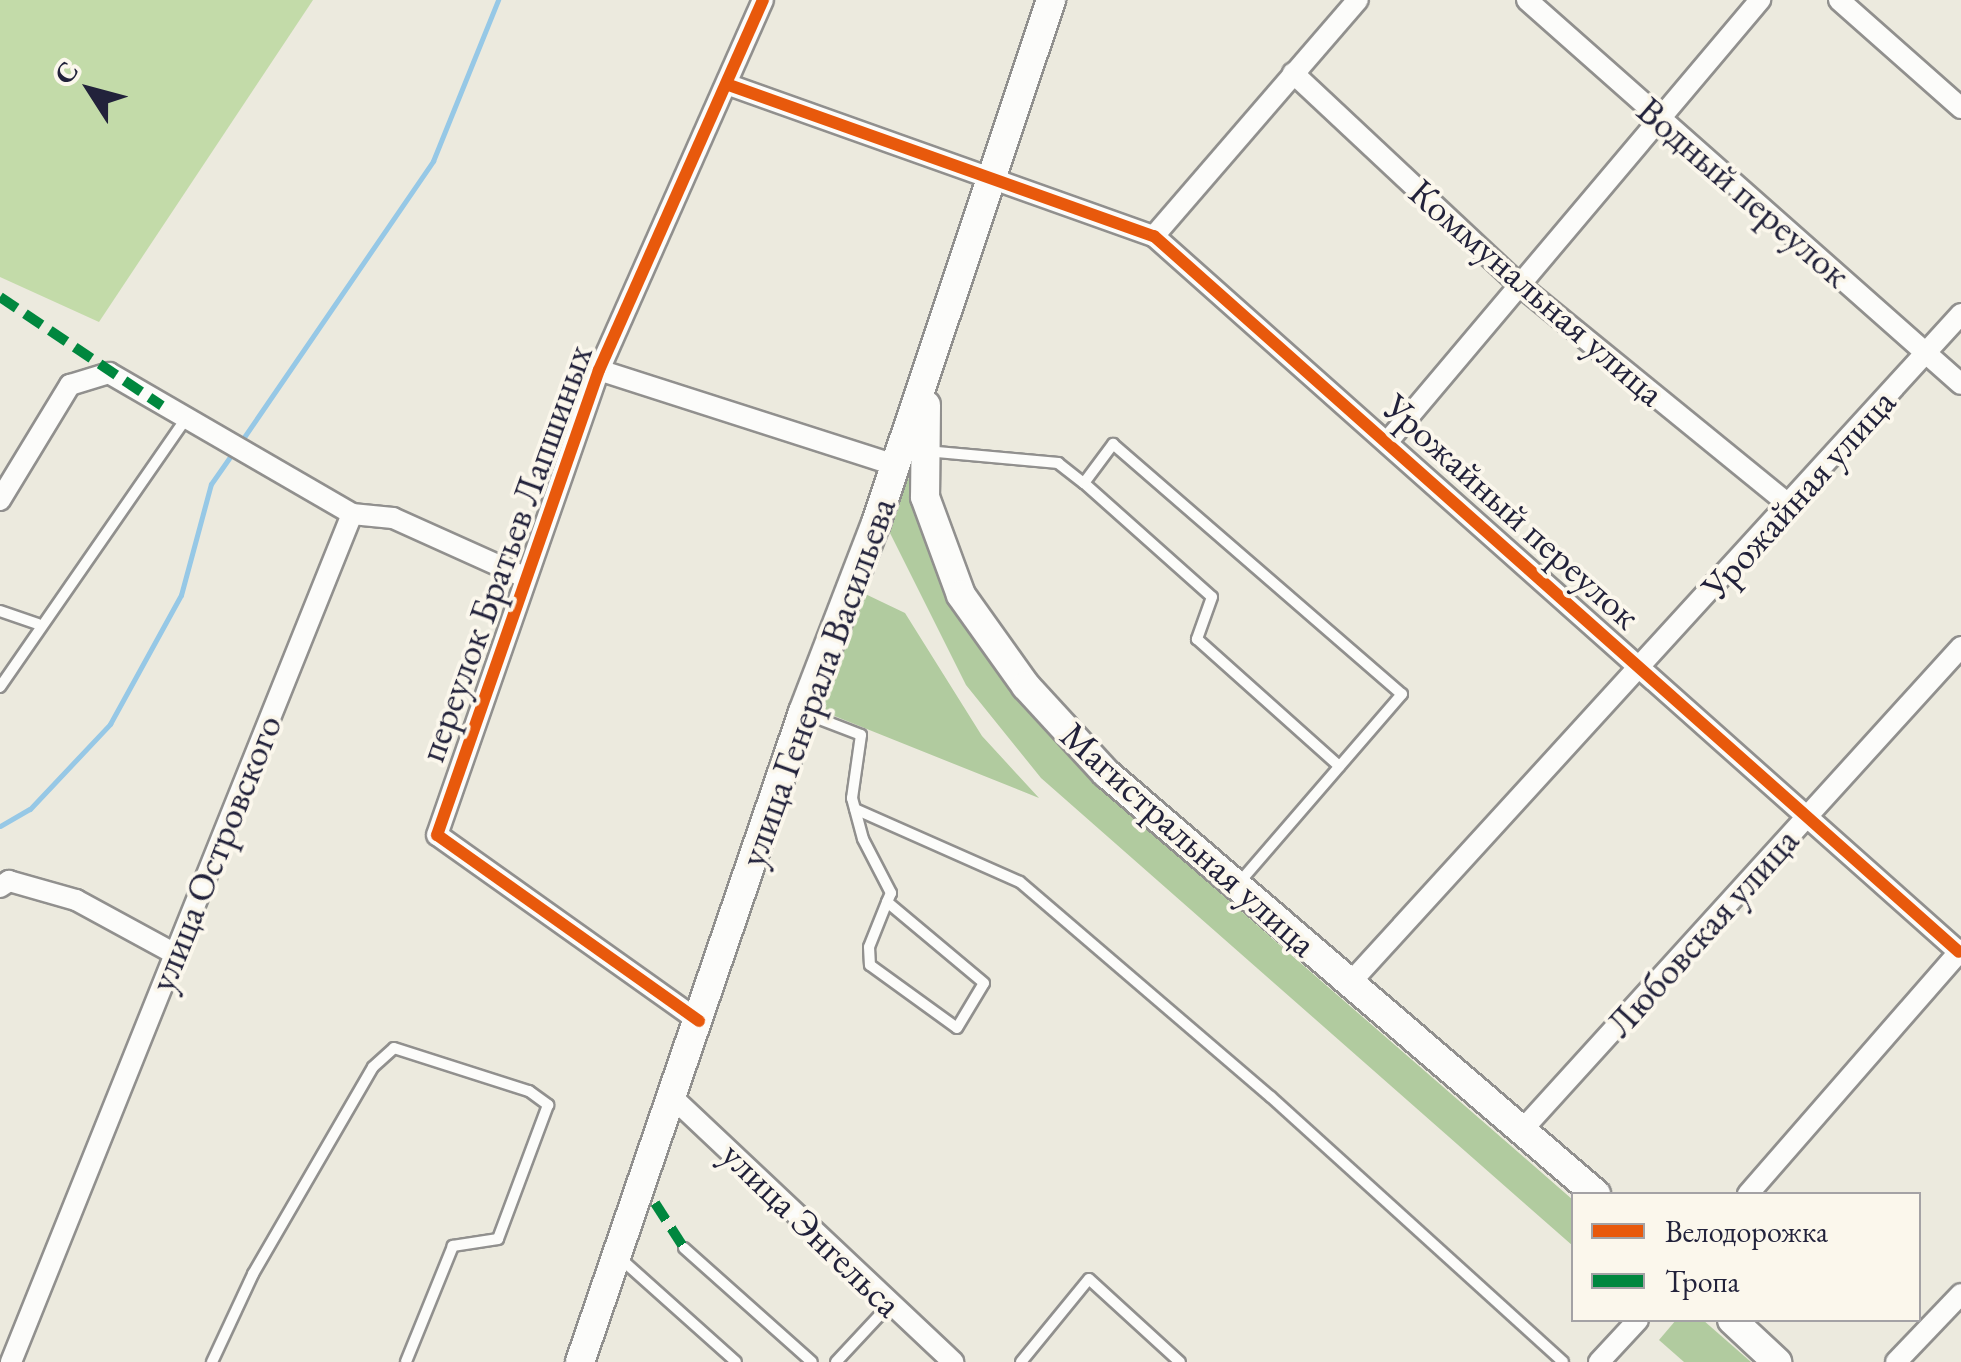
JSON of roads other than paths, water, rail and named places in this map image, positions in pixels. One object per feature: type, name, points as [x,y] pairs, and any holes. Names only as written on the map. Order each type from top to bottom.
[{"type":"main road","name":"улица Генерала Васильева","points":[[580,1362],[803,712],[895,465],[934,337],[1051,0]]},
{"type":"main road","name":"Магистральная улица","points":[[934,337],[922,450],[925,497],[961,594],[1026,686],[1106,773],[1524,1128],[1594,1192]]},
{"type":"main road","points":[[1734,1322],[1777,1362]]},
{"type":"street","name":"переулок Братьев Лапшиных","points":[[699,1020],[438,835],[522,576],[599,370],[730,85],[763,0]]},
{"type":"street","points":[[1154,236],[1358,0]]},
{"type":"street","name":"Водный переулок","points":[[1526,0],[1961,384]]},
{"type":"street","points":[[1388,440],[1522,287],[1760,0]]},
{"type":"street","points":[[1839,0],[1961,108]]},
{"type":"street","name":"Коммунальная улица","points":[[1292,73],[1522,287],[1788,504]]},
{"type":"street","name":"Урожайный переулок","points":[[730,85],[1154,236],[1960,951]]},
{"type":"street","name":"Урожайная улица","points":[[1350,984],[1961,314]]},
{"type":"street","points":[[599,370],[895,465]]},
{"type":"street","points":[[0,500],[70,385],[109,374],[352,514],[393,518],[522,576]]},
{"type":"street","name":"улица Островского","points":[[11,1362],[352,514]]},
{"type":"street","name":"Любовская улица","points":[[1524,1128],[1961,647]]},
{"type":"street","points":[[0,887],[10,881],[76,900],[175,954]]},
{"type":"street","points":[[1750,1192],[1960,951]]},
{"type":"street","name":"улица Энгельса","points":[[671,1096],[953,1362]]},
{"type":"street","points":[[1896,1362],[1961,1294]]},
{"type":"street","points":[[1599,1362],[1636,1322]]},
{"type":"lane","points":[[0,687],[38,624],[184,420]]},
{"type":"lane","points":[[1084,483],[1113,444],[1402,694],[1236,886]]},
{"type":"lane","points":[[922,450],[1058,463],[1212,597],[1198,639],[1339,766]]},
{"type":"lane","points":[[0,611],[38,624]]},
{"type":"lane","points":[[803,712],[861,735],[855,808],[891,893],[887,902],[869,947],[870,965],[958,1028],[984,982],[887,902]]},
{"type":"lane","points":[[855,808],[1020,882],[1271,1097],[1563,1362]]},
{"type":"lane","points":[[212,1362],[252,1274],[374,1067],[394,1048],[529,1091],[548,1105],[498,1239],[454,1246],[406,1362]]},
{"type":"lane","points":[[684,1248],[812,1362]]},
{"type":"lane","points":[[616,1255],[736,1362]]},
{"type":"lane","points":[[1021,1362],[1089,1279],[1180,1362]]},
{"type":"lane","points":[[836,1362],[890,1304]]},
{"type":"waterway","points":[[240,443],[433,161],[498,0]]},
{"type":"waterway","points":[[0,826],[30,809],[110,724],[181,595],[211,484],[233,452]]}]
